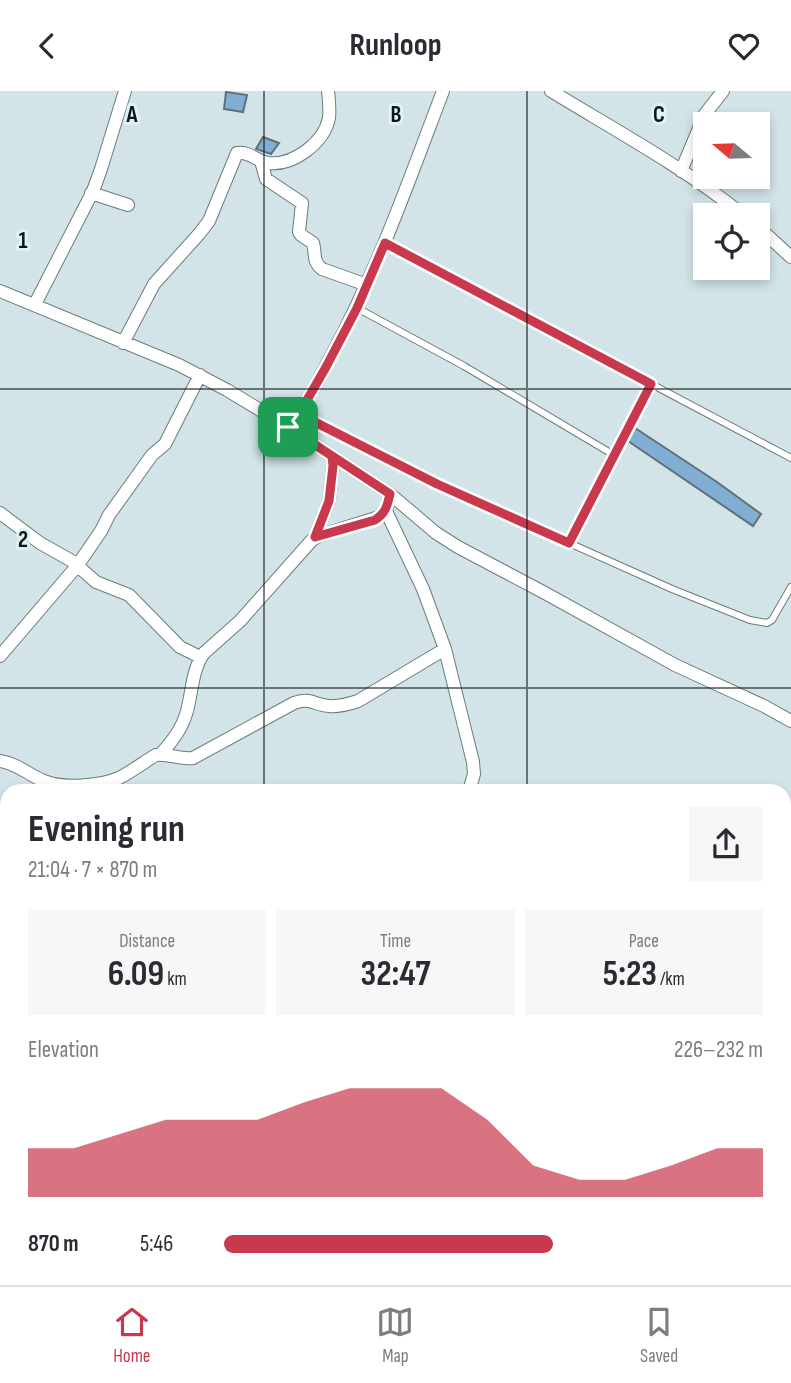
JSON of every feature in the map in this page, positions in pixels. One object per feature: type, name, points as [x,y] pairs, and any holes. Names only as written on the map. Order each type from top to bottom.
[{"type":"street","points":[[35,305],[92,193],[125,91]]},
{"type":"street","points":[[123,343],[154,284],[209,221],[235,157],[240,152],[261,161],[279,163],[311,148],[329,119],[328,91]]},
{"type":"street","points":[[288,427],[317,384],[357,308],[443,91]]},
{"type":"street","points":[[551,91],[728,203]]},
{"type":"street","points":[[681,171],[705,114],[723,91]]},
{"type":"street","points":[[261,161],[268,182],[302,203],[299,232],[313,243],[314,258],[318,266],[367,285]]},
{"type":"street","points":[[92,193],[128,205]]},
{"type":"street","points":[[770,238],[791,257]]},
{"type":"street","points":[[0,291],[200,375],[288,427],[390,494],[436,533],[458,547],[675,665],[791,721]]},
{"type":"street","points":[[0,656],[77,566],[152,455],[165,444],[200,375]]},
{"type":"street","points":[[162,754],[183,724],[200,657],[240,621],[315,537],[329,501],[332,456]]},
{"type":"street","points":[[315,537],[375,520],[386,511],[390,494]]},
{"type":"street","points":[[386,511],[423,589],[444,649],[473,762],[471,784]]},
{"type":"street","points":[[0,513],[96,582],[129,595],[180,647],[200,657]]},
{"type":"street","points":[[100,784],[119,778],[156,755],[193,758],[302,700],[330,706],[348,705],[444,649]]},
{"type":"street","points":[[0,761],[12,764],[49,784]]},
{"type":"lane","points":[[385,243],[791,458]]},
{"type":"lane","points":[[357,308],[464,366],[614,455]]},
{"type":"lane","points":[[569,543],[651,384]]},
{"type":"lane","points":[[299,414],[437,484],[672,589],[761,623],[772,620],[791,587]]},
{"type":"building","points":[[226,92],[247,95],[243,112],[224,109]]},
{"type":"building","points":[[263,137],[279,143],[271,154],[256,149]]},
{"type":"building","points":[[635,428],[761,514],[753,526],[628,441]]},
{"type":"route","points":[[288,427],[299,414],[437,484],[569,543],[651,384],[385,243],[357,308],[326,367],[299,414],[288,427],[390,494],[386,511],[375,520],[315,537],[329,501],[332,456],[288,427]]}]
